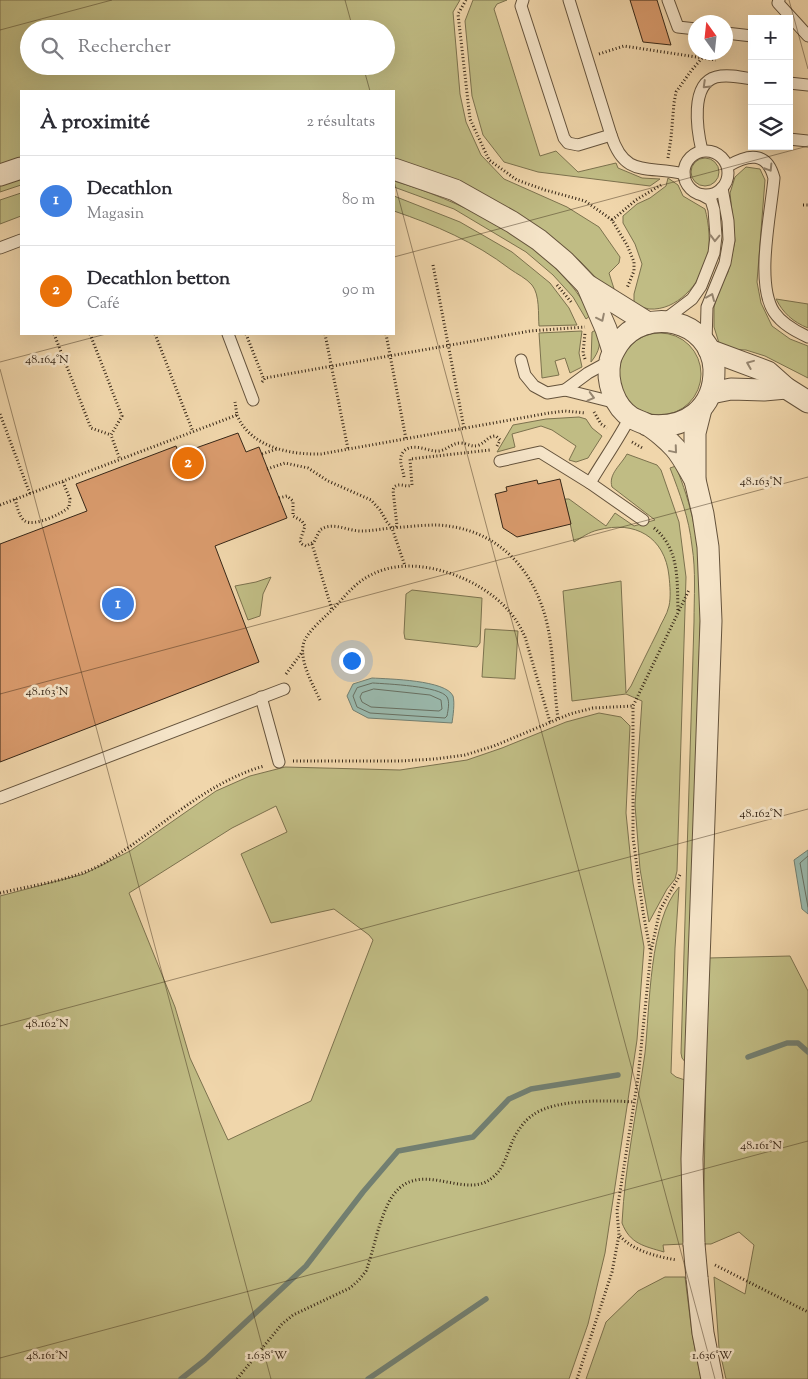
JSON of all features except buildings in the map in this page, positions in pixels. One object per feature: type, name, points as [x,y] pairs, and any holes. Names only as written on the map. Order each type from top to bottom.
[{"type":"street","points":[[0,175],[20,168]]},
{"type":"street","points":[[395,169],[454,190],[512,222],[539,240],[587,284],[618,305],[655,322],[680,324],[694,332],[707,347],[713,364],[714,379],[696,433],[695,480],[708,547],[711,621],[692,1159],[694,1244],[697,1278],[712,1379]]},
{"type":"street","points":[[587,284],[590,322],[611,356]]},
{"type":"street","points":[[655,322],[635,328],[624,336],[611,356],[609,383],[631,415],[675,448],[695,480]]},
{"type":"street","points":[[707,347],[768,372],[786,388],[808,402]]},
{"type":"street","points":[[631,415],[662,427],[690,419],[706,401],[731,389],[764,390],[786,388]]},
{"type":"lane","points":[[523,0],[521,6],[564,138],[568,143],[578,145],[611,135]]},
{"type":"lane","points":[[568,0],[618,154],[632,165],[646,170],[666,170],[684,174]]},
{"type":"lane","points":[[668,0],[678,27],[688,28]]},
{"type":"lane","points":[[779,0],[778,3],[808,36]]},
{"type":"lane","points":[[733,34],[748,36]]},
{"type":"lane","points":[[702,151],[698,104],[700,90],[706,82],[716,77],[727,76],[748,79]]},
{"type":"lane","points":[[793,83],[808,81]]},
{"type":"lane","points":[[793,139],[808,141]]},
{"type":"lane","points":[[655,322],[692,299],[701,286],[714,253],[716,236],[714,210],[711,200],[702,195],[690,188],[685,181],[684,174],[687,162],[692,156],[702,151],[714,152],[721,156],[728,166],[727,182],[716,193],[702,195]]},
{"type":"lane","points":[[728,166],[748,157],[759,157],[767,162],[772,169],[774,178],[767,237],[765,278],[769,303],[783,323],[808,337]]},
{"type":"lane","points":[[707,347],[707,307],[725,263],[729,240],[728,221],[722,188]]},
{"type":"lane","points":[[0,248],[20,240]]},
{"type":"lane","points":[[228,335],[252,397]]},
{"type":"lane","points":[[521,360],[525,375],[534,386],[547,393],[565,390],[611,356]]},
{"type":"lane","points":[[565,390],[631,415],[590,483]]},
{"type":"lane","points":[[500,461],[540,452],[590,483],[643,520]]},
{"type":"lane","points":[[0,798],[284,689]]},
{"type":"lane","points":[[261,697],[279,762]]},
{"type":"path","points":[[466,0],[458,14],[470,119],[489,160],[517,180],[586,201],[612,220],[627,245],[634,262],[634,270],[630,282],[618,305]]},
{"type":"path","points":[[587,58],[624,46],[688,56]]},
{"type":"path","points":[[612,220],[636,200],[660,186],[666,170],[672,138],[676,92],[700,60]]},
{"type":"path","points":[[714,60],[726,62],[727,76]]},
{"type":"path","points":[[803,205],[808,206]]},
{"type":"path","points":[[433,265],[464,428]]},
{"type":"path","points":[[552,280],[575,307]]},
{"type":"path","points":[[590,322],[265,378],[252,397],[237,406],[237,415],[239,420],[256,438],[267,445],[307,455],[565,411],[594,414],[601,424],[648,450]]},
{"type":"path","points":[[54,335],[90,428],[111,435]]},
{"type":"path","points":[[90,335],[122,416],[111,435],[120,460]]},
{"type":"path","points":[[154,335],[193,432]]},
{"type":"path","points":[[246,335],[264,380]]},
{"type":"path","points":[[325,335],[348,449]]},
{"type":"path","points":[[386,335],[406,438]]},
{"type":"path","points":[[0,414],[30,494]]},
{"type":"path","points":[[0,505],[237,415]]},
{"type":"path","points":[[394,528],[397,526],[393,490],[399,484],[412,485],[410,459],[493,450],[500,440],[496,436],[492,436],[480,444],[472,446],[459,443],[438,451],[422,448],[408,449],[404,452],[400,462],[404,477]]},
{"type":"path","points":[[262,454],[277,449]]},
{"type":"path","points":[[268,469],[284,463],[308,468],[328,481],[371,500],[380,510],[386,522],[394,528],[405,566]]},
{"type":"path","points":[[15,500],[21,516],[26,522],[34,524],[64,512],[69,508],[70,499],[63,482]]},
{"type":"path","points":[[279,498],[287,496],[293,501],[293,516],[302,521],[305,526],[300,540],[306,546],[312,544],[320,530],[327,526],[359,531],[439,525],[466,530],[497,543],[513,557],[533,583],[543,611],[548,629],[558,719]]},
{"type":"path","points":[[643,520],[663,535],[670,546],[675,564],[678,612]]},
{"type":"path","points":[[312,544],[332,610]]},
{"type":"path","points":[[320,700],[305,665],[304,642],[309,634],[361,581],[371,574],[393,567],[405,566],[438,570],[461,577],[486,591],[509,611],[519,624],[525,637],[550,722]]},
{"type":"path","points":[[651,951],[643,912],[633,838],[633,706],[691,585]]},
{"type":"path","points":[[284,689],[281,681],[303,651]]},
{"type":"path","points":[[0,893],[77,874],[104,863],[225,782],[279,762],[400,761],[466,755],[494,746],[570,714],[593,708],[633,706]]},
{"type":"path","points":[[577,1379],[612,1272],[619,1235],[617,1211],[634,1102],[651,951],[660,910],[681,872]]},
{"type":"path","points":[[237,1379],[282,1324],[293,1315],[350,1288],[359,1280],[366,1271],[389,1201],[407,1182],[435,1179],[469,1186],[480,1184],[492,1179],[499,1170],[507,1157],[514,1137],[534,1114],[554,1107],[605,1100],[634,1102]]},
{"type":"path","points":[[619,1235],[626,1243],[661,1258]]},
{"type":"path","points":[[716,1265],[808,1312]]},
{"type":"shaded area","points":[[0,0],[460,0],[453,12],[460,94],[466,122],[481,155],[504,179],[567,207],[599,227],[620,257],[619,263],[609,273],[616,295],[580,261],[554,240],[395,160],[395,90],[20,90],[20,158],[0,165]]},
{"type":"shaded area","points":[[473,0],[507,0],[497,4],[494,9],[540,156],[556,151],[578,172],[616,163],[618,168],[642,178],[660,179],[650,186],[538,172],[504,162],[483,135],[472,96],[465,21]]},
{"type":"shaded area","points":[[705,158],[715,162],[719,172],[715,182],[705,186],[695,182],[691,172],[695,162]]},
{"type":"shaded area","points":[[746,167],[760,169],[765,180],[757,282],[761,303],[772,326],[790,339],[808,346],[808,378],[765,356],[746,350],[728,349],[719,343],[714,327],[714,307],[719,290],[728,272],[735,241],[730,193],[735,177]]},
{"type":"shaded area","points":[[668,178],[678,185],[683,196],[705,209],[708,221],[709,247],[704,268],[699,278],[686,294],[669,306],[649,309],[634,305],[634,294],[642,264],[635,244],[623,223],[623,216],[637,204],[650,198],[666,186]]},
{"type":"shaded area","points":[[20,179],[20,185],[0,192],[0,186]]},
{"type":"shaded area","points":[[395,181],[443,198],[493,222],[516,237],[558,271],[575,290],[591,315],[586,319],[573,297],[553,275],[526,252],[454,209],[395,187]]},
{"type":"shaded area","points":[[20,193],[20,216],[0,224],[0,200]]},
{"type":"shaded area","points":[[395,196],[460,222],[512,252],[550,283],[569,308],[577,325],[539,326],[535,289],[530,283],[497,259],[469,242],[395,211]]},
{"type":"shaded area","points":[[776,299],[808,304],[808,328],[789,316]]},
{"type":"shaded area","points":[[598,329],[599,347],[591,362],[592,332]]},
{"type":"shaded area","points":[[582,331],[579,353],[582,367],[570,373],[565,358],[555,361],[559,375],[542,378],[539,333]]},
{"type":"shaded area","points":[[660,333],[676,336],[689,345],[698,358],[701,374],[698,390],[689,403],[676,412],[660,415],[644,412],[631,403],[622,390],[619,374],[622,358],[631,345],[644,336]]},
{"type":"shaded area","points":[[579,417],[586,419],[592,428],[602,436],[588,458],[576,462],[569,460],[576,446],[552,430],[541,426],[512,434],[515,447],[497,452],[513,425],[546,419]]},
{"type":"shaded area","points":[[627,454],[657,465],[661,470],[679,522],[686,577],[677,871],[675,879],[667,889],[649,922],[640,869],[635,805],[642,701],[626,694],[572,701],[563,591],[621,581],[626,693],[670,603],[669,576],[666,562],[655,542],[636,530],[624,527],[598,530],[574,542],[565,499],[569,499],[606,526],[615,513],[634,526],[655,520],[612,487],[613,474]]},
{"type":"shaded area","points":[[676,466],[696,534],[701,602],[686,1063],[681,1053],[694,574],[689,526],[670,468]]},
{"type":"shaded area","points":[[271,577],[263,594],[260,616],[248,620],[235,586]]},
{"type":"shaded area","points":[[412,590],[482,598],[480,643],[477,647],[405,639],[406,594]]},
{"type":"shaded area","points":[[485,629],[518,631],[515,679],[482,677]]},
{"type":"shaded area","points":[[599,713],[621,717],[630,726],[626,813],[633,883],[644,947],[637,1040],[605,1253],[588,1324],[569,1379],[0,1379],[0,896],[84,874],[130,851],[216,791],[250,776],[285,767],[400,770],[467,760],[566,722]],"holes":[[[276,806],[287,832],[241,854],[271,923],[334,909],[373,940],[311,1101],[228,1140],[190,1058],[175,1007],[129,893],[232,828]]]},
{"type":"shaded area","points":[[679,887],[671,1073],[685,1080],[682,1142],[684,1244],[663,1245],[664,1252],[638,1243],[629,1236],[622,1223],[628,1159],[645,1053],[656,942],[669,902]]},
{"type":"shaded area","points":[[790,956],[808,991],[808,1379],[726,1379],[719,1348],[714,1277],[745,1294],[754,1245],[739,1232],[711,1244],[703,1244],[708,958]]},
{"type":"shaded area","points":[[665,1277],[685,1277],[692,1333],[701,1379],[586,1379],[606,1322],[638,1291]]},
{"type":"water","points":[[372,678],[416,681],[448,691],[454,699],[452,723],[368,718],[353,710],[347,696],[353,684]]},
{"type":"water","points":[[808,850],[808,914],[802,909],[794,860]]},
{"type":"waterway","points":[[748,1057],[787,1043],[798,1043],[808,1052]]},
{"type":"waterway","points":[[181,1379],[205,1360],[306,1266],[363,1192],[398,1151],[473,1137],[509,1099],[531,1089],[618,1075]]},
{"type":"waterway","points":[[368,1379],[486,1299]]},
{"type":"place","name":"Decathlon betton","points":[[188,463]]},
{"type":"place","name":"Decathlon","points":[[118,604]]}]
